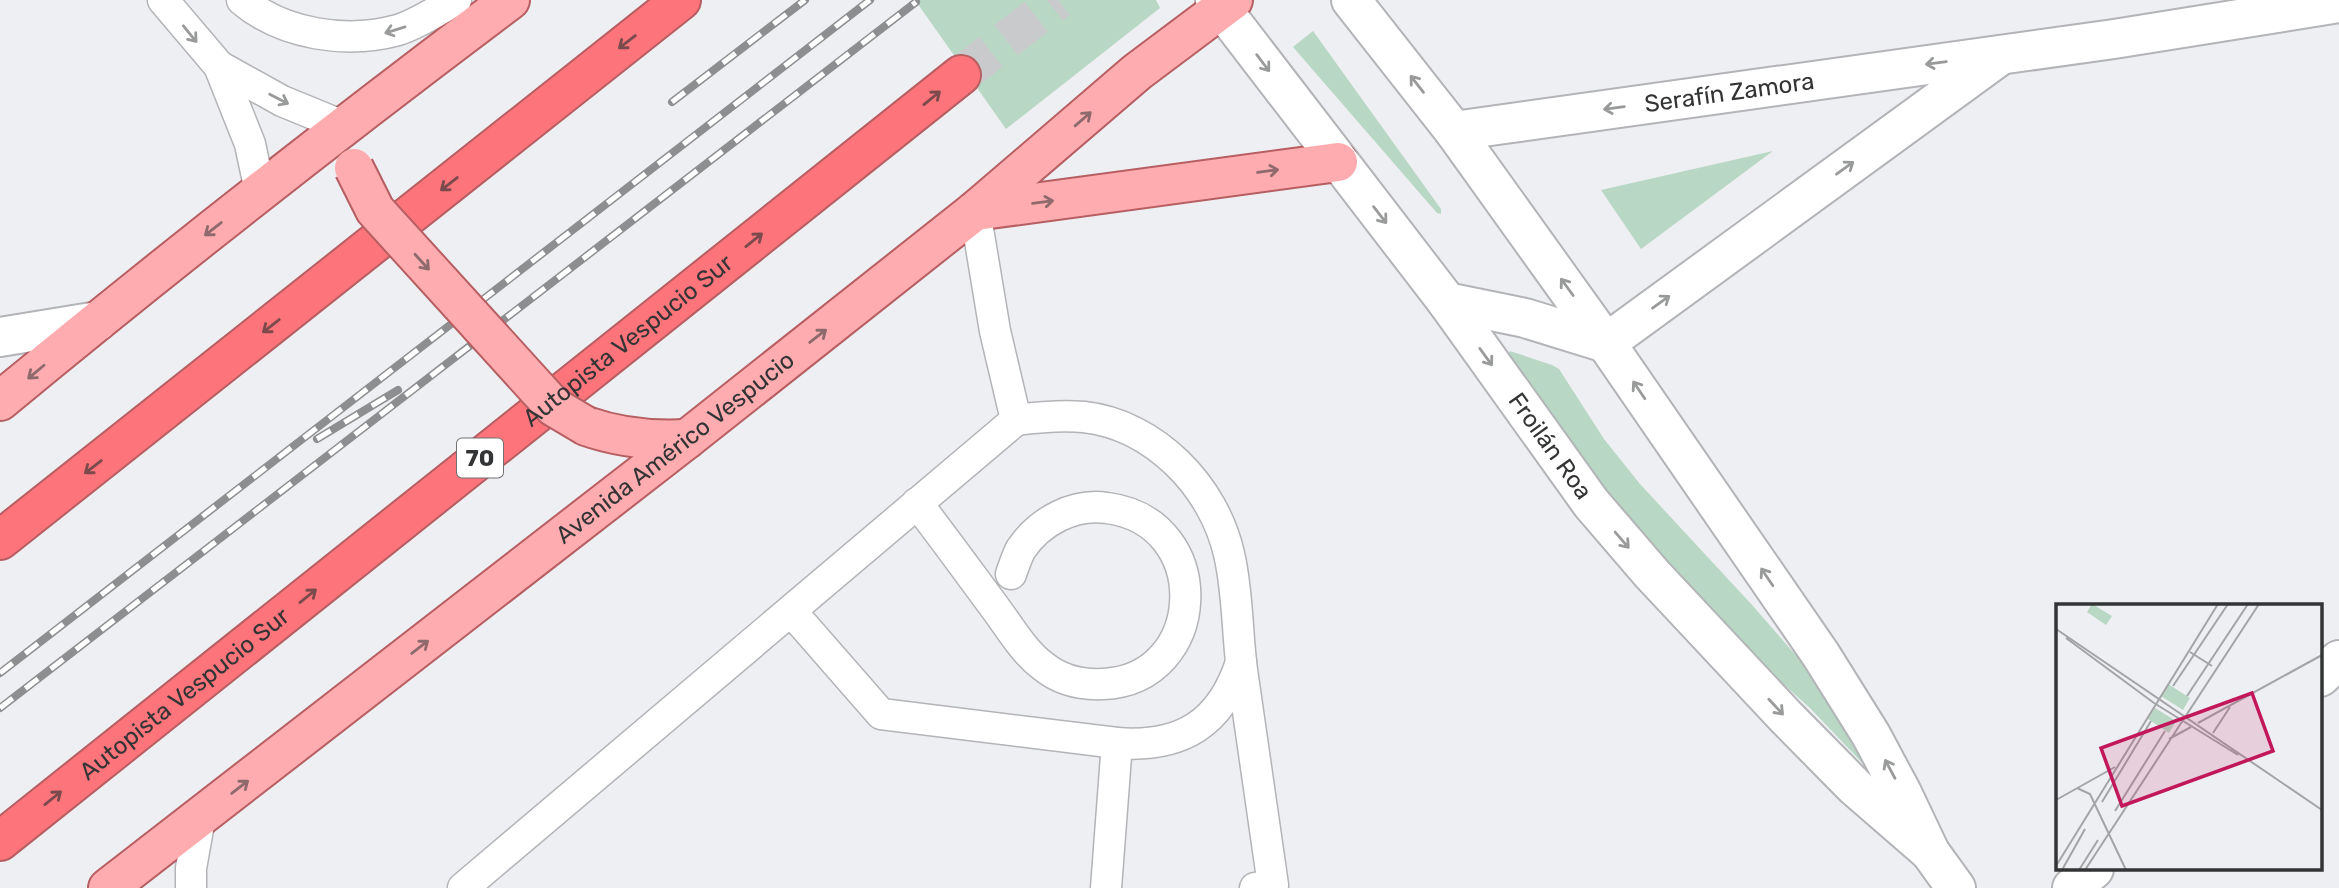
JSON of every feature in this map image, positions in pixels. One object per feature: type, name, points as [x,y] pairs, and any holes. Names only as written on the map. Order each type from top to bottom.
[{"type":"highway","points":[[0,540],[681,0]]},
{"type":"highway","name":"Autopista Vespucio Sur","points":[[0,841],[961,75]]},
{"type":"main road","points":[[0,401],[260,191],[510,0]]},
{"type":"main road","name":"Froilán Roa","points":[[1351,0],[1454,131],[1606,342],[1813,644],[1871,735],[1930,852],[1956,888]]},
{"type":"main road","name":"Froilán Roa","points":[[1223,3],[1338,162],[1447,302],[1591,503],[1651,574],[1785,716],[1855,787],[1930,852]]},
{"type":"main road","name":"Avenida Américo Vespucio","points":[[108,888],[687,439],[975,211],[1137,72],[1223,3]]},
{"type":"main road","name":"Serafín Zamora","points":[[1454,131],[2114,38],[2339,3]]},
{"type":"main road","name":"Serafín Zamora","points":[[1606,342],[2004,53]]},
{"type":"main road","points":[[343,126],[354,168],[375,210],[554,407],[586,426],[629,438],[658,441],[687,439]]},
{"type":"main road","points":[[975,211],[1338,162]]},
{"type":"main road","points":[[1447,302],[1525,318],[1606,342]]},
{"type":"main road","points":[[0,337],[97,321]]},
{"type":"main road","points":[[2322,675],[2339,660]]},
{"type":"main road","points":[[2072,888],[2093,870]]},
{"type":"lane","points":[[163,0],[219,66],[250,144],[260,191]]},
{"type":"lane","points":[[242,0],[282,25],[305,32],[375,35],[401,29],[456,0]]},
{"type":"lane","points":[[219,66],[282,101],[343,126]]},
{"type":"lane","points":[[975,211],[995,331],[1016,420]]},
{"type":"lane","points":[[463,888],[1016,420],[1051,415],[1087,418],[1122,427],[1153,443],[1180,465],[1203,492],[1223,533],[1230,555],[1241,662],[1273,885],[1255,888]]},
{"type":"lane","points":[[917,503],[1022,643],[1043,666],[1065,679],[1090,684],[1115,684],[1139,675],[1159,660],[1175,640],[1184,617],[1186,592],[1182,566],[1170,544],[1153,525],[1130,513],[1105,507],[1081,508],[1057,516],[1037,531],[1020,550],[1011,573]]},
{"type":"lane","points":[[791,611],[881,714],[1117,743],[1143,745],[1168,740],[1192,730],[1210,717],[1224,701],[1235,682],[1241,662]]},
{"type":"lane","points":[[1106,888],[1117,743]]},
{"type":"lane","points":[[191,888],[191,868],[200,818]]},
{"type":"green space","points":[[915,0],[1156,0],[1160,8],[1006,129]]},
{"type":"green space","points":[[1313,31],[1441,209],[1441,214],[1437,213],[1293,47]]},
{"type":"green space","points":[[1773,151],[1641,249],[1601,190]]},
{"type":"green space","points":[[1510,351],[1559,369],[1604,439],[1640,484],[1813,675],[1871,772],[1810,708],[1762,665],[1642,540],[1507,357]]},
{"type":"tunnel","points":[[961,75],[1058,0]]},
{"type":"railway","points":[[672,102],[805,0]]},
{"type":"railway","points":[[0,673],[870,0]]},
{"type":"railway","points":[[0,708],[916,2]]},
{"type":"railway","points":[[317,439],[398,390]]}]
